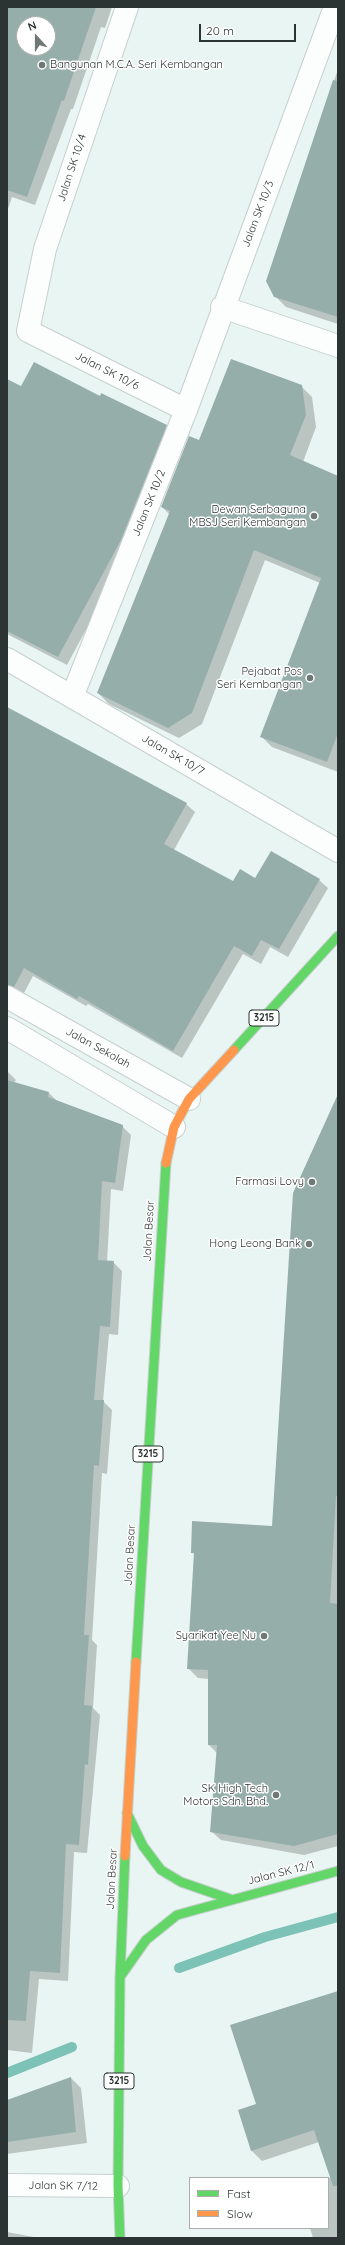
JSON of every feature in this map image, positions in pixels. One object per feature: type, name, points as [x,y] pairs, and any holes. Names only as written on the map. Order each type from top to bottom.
[{"type":"main road","name":"Jalan Besar","points":[[120,2238],[118,2186],[120,1976],[127,1813],[166,1155],[174,1127],[189,1099],[338,936]]},
{"type":"main road","points":[[127,1813],[143,1846],[161,1870],[181,1882],[230,1899]]},
{"type":"main road","name":"Jalan SK 12/1","points":[[120,1976],[146,1940],[177,1915],[230,1899],[338,1871]]},
{"type":"street","name":"Jalan SK 10/4","points":[[28,331],[45,249],[127,7]]},
{"type":"street","name":"Jalan SK 10/3","points":[[222,307],[335,7]]},
{"type":"street","points":[[222,307],[338,346]]},
{"type":"street","name":"Jalan SK 10/2","points":[[72,697],[186,410],[222,307]]},
{"type":"street","name":"Jalan SK 10/6","points":[[28,331],[186,410]]},
{"type":"street","name":"Jalan SK 10/7","points":[[7,659],[338,851]]},
{"type":"street","name":"Jalan Sekolah","points":[[7,997],[189,1099]]},
{"type":"street","points":[[7,1028],[174,1127]]},
{"type":"street","name":"Jalan SK 7/12","points":[[7,2185],[118,2186]]},
{"type":"building","points":[[7,7],[96,7],[64,101],[62,100],[27,197],[7,190]]},
{"type":"building","points":[[333,80],[338,81],[338,317],[274,297],[266,281]]},
{"type":"building","points":[[231,359],[302,385],[306,415],[290,455],[338,476],[338,733],[327,762],[260,737],[321,578],[254,550],[192,713],[168,728],[97,693],[170,511],[161,507],[189,436],[199,440]]},
{"type":"building","points":[[34,362],[100,396],[101,393],[167,425],[121,540],[58,657],[7,631],[7,379],[21,386]]},
{"type":"building","points":[[7,707],[187,803],[164,844],[233,881],[240,869],[255,878],[271,851],[320,879],[279,949],[261,940],[252,956],[234,946],[173,1051],[79,996],[77,999],[24,968],[14,987],[7,985]]},
{"type":"building","points":[[7,1080],[49,1092],[48,1097],[123,1125],[115,1183],[102,1181],[98,1260],[114,1261],[110,1327],[100,1326],[94,1400],[104,1400],[99,1466],[94,1465],[84,1635],[89,1635],[84,1705],[92,1706],[88,1765],[85,1764],[79,1845],[66,1844],[60,1973],[30,1971],[26,2021],[7,2020]]},
{"type":"building","points":[[338,1094],[338,1496],[336,1496],[330,1603],[338,1604],[338,1834],[294,1846],[210,1832],[217,1745],[208,1745],[208,1670],[187,1669],[194,1553],[191,1553],[192,1521],[272,1526],[293,1193]]},
{"type":"building","points":[[338,1991],[338,2186],[333,2186],[314,2130],[251,2151],[238,2110],[256,2104],[230,2025]]},
{"type":"building","points":[[71,2077],[76,2132],[7,2142],[7,2100]]},
{"type":"waterway","points":[[179,1968],[265,1937],[338,1917]]},
{"type":"waterway","points":[[7,2073],[72,2047]]},
{"type":"traffic: fast","points":[[234,1050],[338,936]]},
{"type":"traffic: fast","points":[[136,1662],[166,1163]]},
{"type":"traffic: fast","points":[[127,1813],[143,1846],[161,1870],[181,1882],[230,1899]]},
{"type":"traffic: fast","points":[[120,2238],[118,2186],[120,1977],[125,1856]]},
{"type":"traffic: fast","points":[[120,1977],[146,1940],[177,1915],[338,1871]]},
{"type":"traffic: slow","points":[[166,1163],[174,1127],[189,1099],[234,1050]]},
{"type":"traffic: slow","points":[[125,1856],[136,1662]]},
{"type":"place","name":"Bangunan M.C.A. Seri Kembangan","points":[[42,65]]},
{"type":"place","name":"Dewan Serbaguna MBSJ Seri Kembangan","points":[[314,516]]},
{"type":"place","name":"Pejabat Pos Seri Kembangan","points":[[310,678]]},
{"type":"place","name":"Farmasi Lovy","points":[[312,1182]]},
{"type":"place","name":"Hong Leong Bank","points":[[309,1244]]},
{"type":"place","name":"Syarikat Yee Nu","points":[[264,1636]]},
{"type":"place","name":"SK High Tech Motors Sdn. Bhd.","points":[[276,1795]]}]
